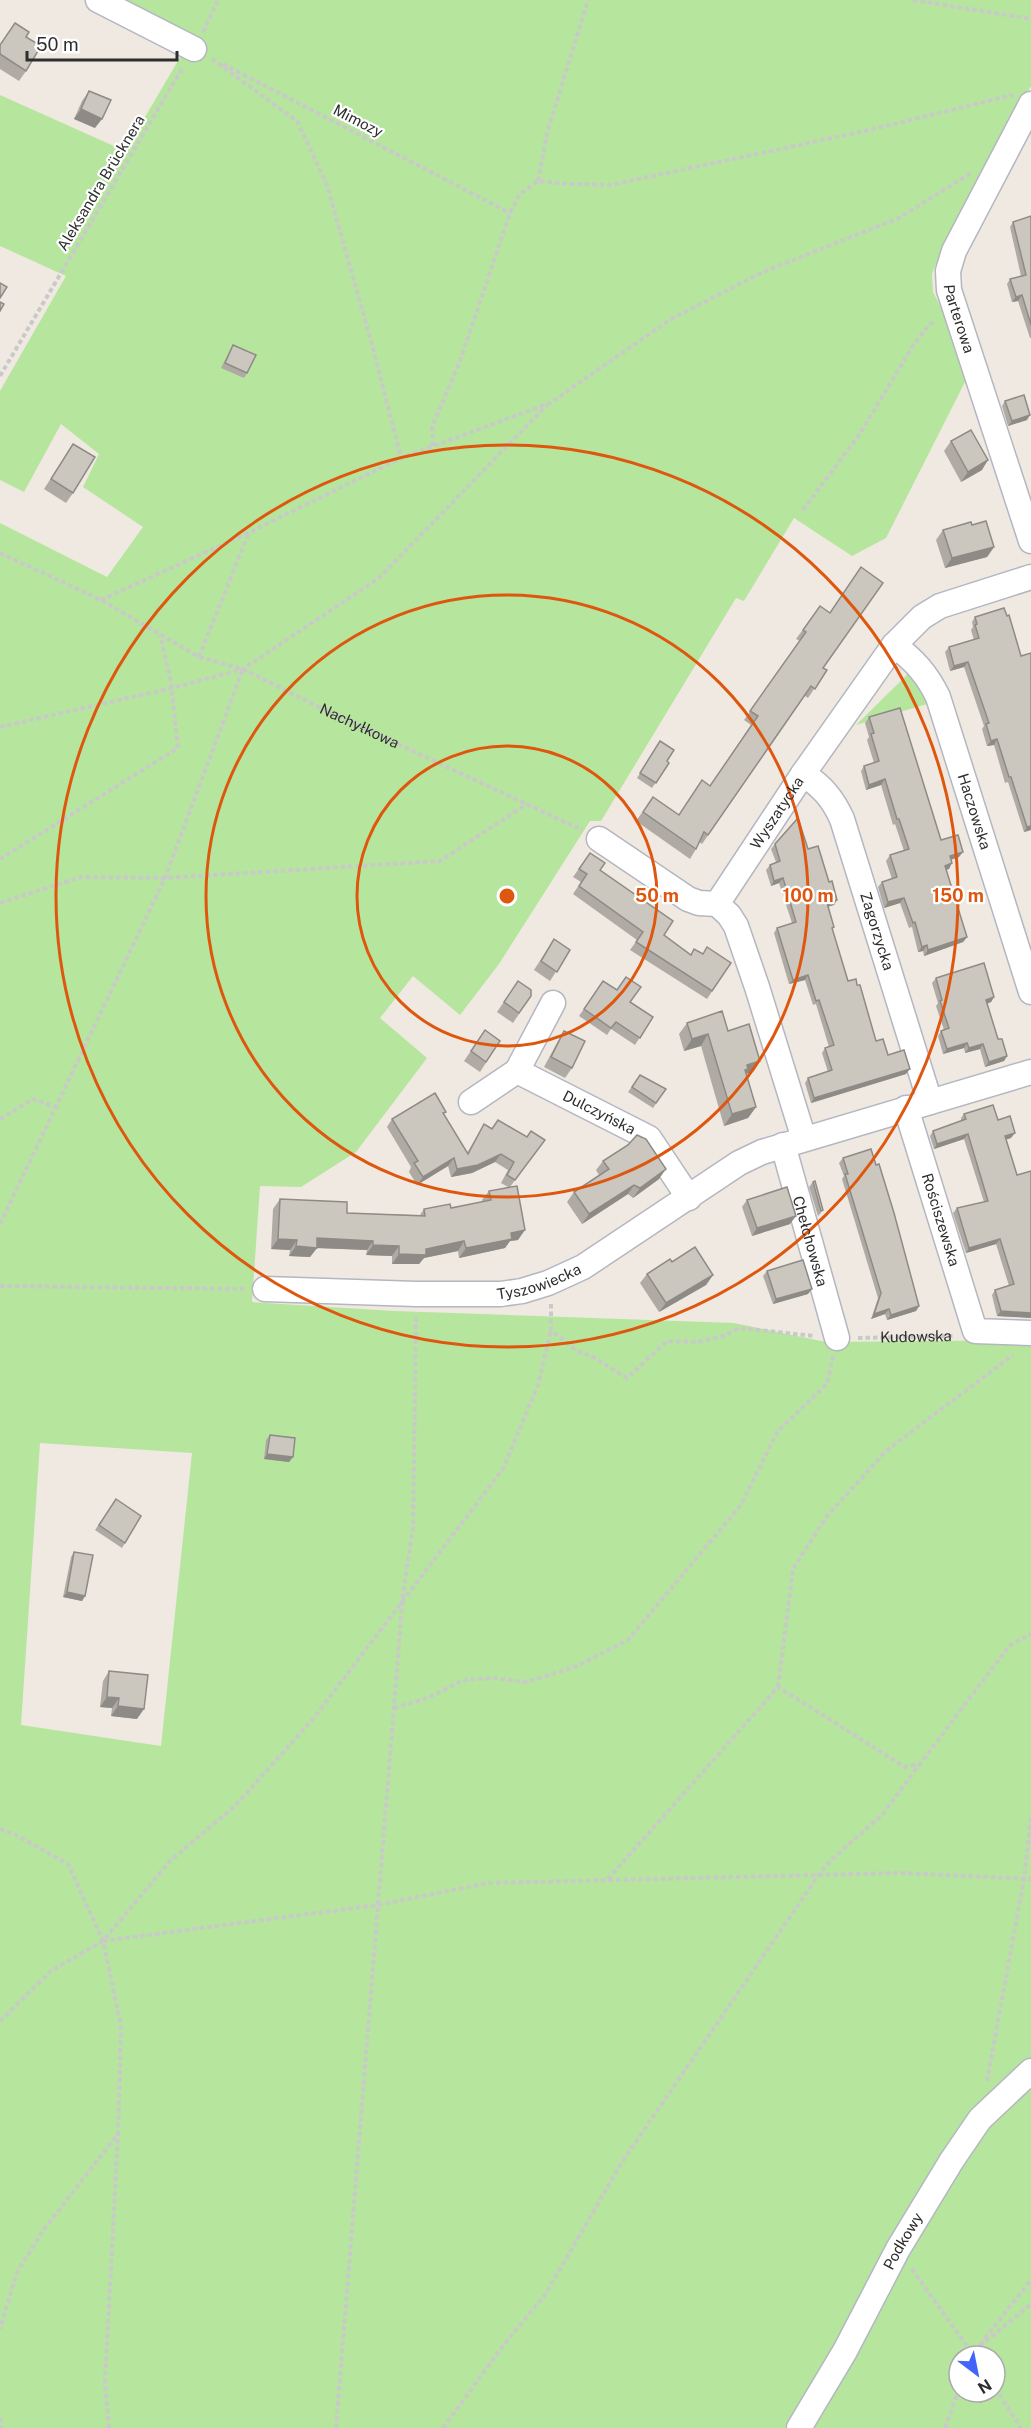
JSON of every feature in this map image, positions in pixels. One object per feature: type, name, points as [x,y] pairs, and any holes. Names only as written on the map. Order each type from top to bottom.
[{"type":"street","points":[[98,0],[203,53]]},
{"type":"street","name":"Parterowa","points":[[1025,99],[954,251],[948,271],[949,290],[1031,541]]},
{"type":"street","name":"Wyszatycka","points":[[717,904],[803,774],[894,645],[922,617],[940,606],[1031,577]]},
{"type":"street","name":"Haczowska","points":[[894,645],[917,662],[938,697],[1031,992]]},
{"type":"street","name":"Zagorzycka","points":[[803,774],[834,801],[843,819],[930,1102]]},
{"type":"street","points":[[599,838],[688,898],[699,903],[717,904],[729,915],[757,987],[794,1142]]},
{"type":"street","points":[[471,1102],[517,1071],[553,1003]]},
{"type":"street","name":"Dulczyńska","points":[[517,1071],[649,1138],[688,1198]]},
{"type":"street","name":"Tyszowiecka","points":[[265,1289],[416,1294],[522,1292],[583,1267],[739,1163],[794,1142],[1031,1072]]},
{"type":"street","name":"Rościszewska","points":[[906,1108],[975,1331]]},
{"type":"street","name":"Chełchowska","points":[[794,1142],[837,1338]]},
{"type":"street","points":[[975,1331],[1027,1341]]},
{"type":"street","name":"Podkowy","points":[[799,2428],[845,2351],[898,2249],[952,2160],[980,2119],[1031,2071]]},
{"type":"path","name":"Aleksandra Brücknera","points":[[0,376],[203,53],[218,0]]},
{"type":"path","points":[[538,181],[547,133],[588,0]]},
{"type":"path","points":[[913,0],[1031,18]]},
{"type":"path","name":"Mimozy","points":[[203,53],[510,213]]},
{"type":"path","points":[[203,53],[297,121],[327,185],[401,458]]},
{"type":"path","points":[[433,446],[432,427],[460,361],[510,213],[520,194],[538,181],[610,185],[1025,99]]},
{"type":"path","points":[[0,727],[172,688],[243,669],[379,578],[550,403],[671,319],[763,272],[899,218],[978,168]]},
{"type":"path","points":[[803,510],[859,435],[914,344],[930,324],[956,311]]},
{"type":"path","points":[[101,600],[250,532],[401,458],[550,403]]},
{"type":"path","points":[[199,657],[250,532]]},
{"type":"path","name":"Nachyłkowa","points":[[0,553],[101,600],[199,657],[243,669],[323,709],[599,838]]},
{"type":"path","points":[[0,859],[178,748],[172,688],[160,634]]},
{"type":"path","points":[[0,1224],[165,878],[243,669]]},
{"type":"path","points":[[0,903],[81,877],[165,878],[440,861],[527,803]]},
{"type":"path","points":[[0,1119],[33,1099],[56,1107]]},
{"type":"path","points":[[0,2021],[51,1971],[103,1941],[170,1861],[235,1806],[313,1719],[503,1469],[538,1385],[551,1330],[552,1309],[548,1283]]},
{"type":"path","points":[[0,1286],[265,1289]]},
{"type":"path","points":[[336,2428],[402,1602],[413,1528],[416,1294]]},
{"type":"path","name":"Kudowska","points":[[551,1330],[577,1351],[595,1358],[627,1378],[667,1341],[697,1342],[724,1336],[739,1328],[837,1338],[952,1337],[975,1331]]},
{"type":"path","points":[[393,1708],[428,1698],[463,1680],[494,1678],[527,1682],[577,1666],[628,1640],[741,1505],[777,1432],[827,1384],[837,1338]]},
{"type":"path","points":[[608,1879],[778,1687],[793,1569],[827,1516],[886,1451],[1027,1341]]},
{"type":"path","points":[[443,2428],[502,2347],[545,2295],[622,2162],[818,1876],[830,1861],[882,1815],[1009,1646],[1031,1634]]},
{"type":"path","points":[[778,1687],[905,1767],[920,1764]]},
{"type":"path","points":[[987,2084],[1024,1879],[1031,1816]]},
{"type":"path","points":[[0,1829],[16,1835],[68,1864],[103,1941],[121,2026],[118,2134],[105,2382],[109,2428]]},
{"type":"path","points":[[103,1941],[377,1905],[488,1883],[901,1873],[1031,1879]]},
{"type":"path","points":[[0,2329],[17,2272],[45,2228],[118,2134]]},
{"type":"path","points":[[898,2249],[964,2344]]},
{"type":"path","points":[[981,2344],[1031,2280]]},
{"type":"path","points":[[985,2344],[1031,2304]]},
{"type":"path","points":[[945,2428],[954,2404]]},
{"type":"path","points":[[1005,2404],[1021,2428]]},
{"type":"path","points":[[0,2418],[1,2428]]},
{"type":"green space","points":[[122,0],[1031,0],[1031,86],[942,248],[932,274],[933,292],[950,325],[967,378],[886,538],[852,556],[794,518],[744,601],[736,598],[601,821],[590,821],[499,964],[460,1015],[413,976],[380,1018],[427,1058],[356,1152],[301,1187],[260,1186],[252,1302],[394,1311],[734,1323],[826,1342],[1031,1340],[1031,2428],[0,2428],[0,523],[107,577],[143,527],[83,487],[99,454],[61,424],[24,492],[0,480],[0,391],[66,276],[0,246],[0,95],[125,151],[192,37]],"holes":[[[40,1443],[192,1453],[161,1746],[21,1725]]]},
{"type":"green space","points":[[915,667],[934,702],[856,725]]},
{"type":"building","points":[[15,23],[29,32],[26,37],[41,46],[26,71],[0,54],[0,45]]},
{"type":"building","points":[[89,91],[111,100],[102,119],[81,109]]},
{"type":"building","points":[[1031,216],[1031,325],[1022,295],[1016,297],[1010,279],[1026,275],[1013,222]]},
{"type":"building","points":[[0,283],[7,287],[0,298]]},
{"type":"building","points":[[233,345],[256,355],[247,373],[225,363]]},
{"type":"building","points":[[1024,395],[1030,415],[1012,421],[1005,401]]},
{"type":"building","points":[[971,430],[988,460],[968,472],[951,441]]},
{"type":"building","points":[[73,444],[95,457],[73,493],[51,479]]},
{"type":"building","points":[[986,521],[994,547],[952,558],[943,530],[971,522],[972,525]]},
{"type":"building","points":[[861,567],[883,583],[823,668],[827,670],[815,689],[811,686],[708,835],[704,832],[696,849],[643,812],[653,797],[679,815],[702,780],[710,786],[758,716],[750,711],[806,632],[803,630],[820,606],[830,613]]},
{"type":"building","points":[[1004,608],[1007,616],[1009,615],[1021,656],[1031,653],[1031,826],[1027,827],[997,739],[991,741],[986,724],[989,723],[968,662],[954,666],[949,647],[979,638],[975,617]]},
{"type":"building","points":[[900,708],[941,840],[958,835],[963,852],[950,856],[952,863],[945,866],[967,937],[928,950],[927,945],[922,947],[915,922],[913,923],[904,898],[888,902],[882,882],[897,877],[890,855],[909,849],[885,779],[869,785],[864,766],[879,761],[871,734],[874,733],[869,717]]},
{"type":"building","points":[[660,741],[674,750],[667,761],[669,763],[656,783],[640,773]]},
{"type":"building","points":[[798,818],[808,849],[818,846],[829,882],[832,881],[837,900],[827,903],[848,981],[856,979],[857,985],[860,985],[876,1041],[883,1039],[888,1055],[904,1050],[910,1069],[814,1098],[808,1078],[832,1070],[825,1048],[834,1045],[808,975],[793,980],[777,928],[796,922],[783,878],[774,881],[770,865],[780,861],[775,844]]},
{"type":"building","points":[[590,853],[605,863],[600,870],[673,921],[664,935],[691,955],[694,949],[703,954],[707,947],[731,963],[712,991],[636,942],[643,932],[579,886],[587,874],[579,869]]},
{"type":"building","points":[[554,939],[570,950],[557,972],[541,961]]},
{"type":"building","points":[[984,963],[994,997],[986,1000],[998,1039],[1002,1039],[1007,1056],[989,1062],[983,1044],[969,1048],[967,1043],[947,1049],[941,1031],[949,1028],[940,1001],[942,1000],[936,978]]},
{"type":"building","points":[[626,977],[641,987],[630,1002],[653,1017],[640,1038],[616,1022],[611,1028],[584,1009],[603,981],[617,990]]},
{"type":"building","points":[[518,981],[531,990],[531,996],[519,1013],[504,1002]]},
{"type":"building","points":[[722,1011],[728,1031],[749,1024],[760,1061],[747,1065],[748,1069],[745,1070],[756,1107],[732,1114],[708,1034],[692,1039],[687,1023]]},
{"type":"building","points":[[485,1030],[500,1041],[486,1062],[471,1051]]},
{"type":"building","points":[[564,1031],[585,1041],[572,1068],[551,1057]]},
{"type":"building","points":[[640,1075],[666,1089],[656,1103],[632,1087]]},
{"type":"building","points":[[435,1093],[446,1112],[443,1113],[468,1154],[484,1124],[492,1129],[498,1120],[527,1137],[531,1131],[545,1140],[515,1180],[507,1175],[514,1162],[501,1154],[478,1165],[457,1169],[454,1158],[423,1177],[414,1163],[418,1161],[392,1119]]},
{"type":"building","points":[[993,1105],[998,1120],[1010,1116],[1015,1133],[1005,1136],[1017,1175],[1031,1171],[1031,1313],[1001,1311],[995,1290],[1014,1284],[1000,1239],[969,1248],[957,1208],[988,1201],[968,1134],[937,1144],[933,1131],[966,1119],[964,1114]]},
{"type":"building","points":[[637,1135],[646,1139],[666,1169],[640,1188],[634,1185],[589,1214],[574,1192],[609,1169],[603,1161],[628,1145]]},
{"type":"building","points":[[871,1149],[876,1165],[879,1164],[894,1213],[919,1306],[891,1315],[889,1309],[874,1314],[881,1293],[845,1174],[848,1174],[843,1158]]},
{"type":"building","points":[[815,1181],[823,1210],[821,1211],[813,1182]]},
{"type":"building","points":[[517,1186],[525,1230],[511,1233],[512,1239],[466,1248],[464,1241],[426,1249],[426,1255],[399,1254],[399,1246],[373,1245],[373,1241],[317,1238],[317,1248],[296,1246],[297,1240],[278,1239],[280,1199],[347,1202],[347,1213],[425,1216],[424,1209],[450,1204],[451,1208],[491,1200],[489,1191]]},
{"type":"building","points":[[787,1187],[796,1216],[757,1228],[747,1200]]},
{"type":"building","points":[[695,1247],[713,1275],[666,1303],[647,1274]]},
{"type":"building","points":[[803,1260],[812,1289],[776,1299],[767,1271]]},
{"type":"building","points":[[270,1435],[295,1438],[293,1457],[267,1454]]},
{"type":"building","points":[[116,1499],[141,1516],[125,1543],[99,1525]]},
{"type":"building","points":[[74,1552],[93,1555],[85,1596],[67,1592]]},
{"type":"building","points":[[109,1671],[148,1675],[144,1709],[118,1706],[119,1698],[107,1697]]}]
